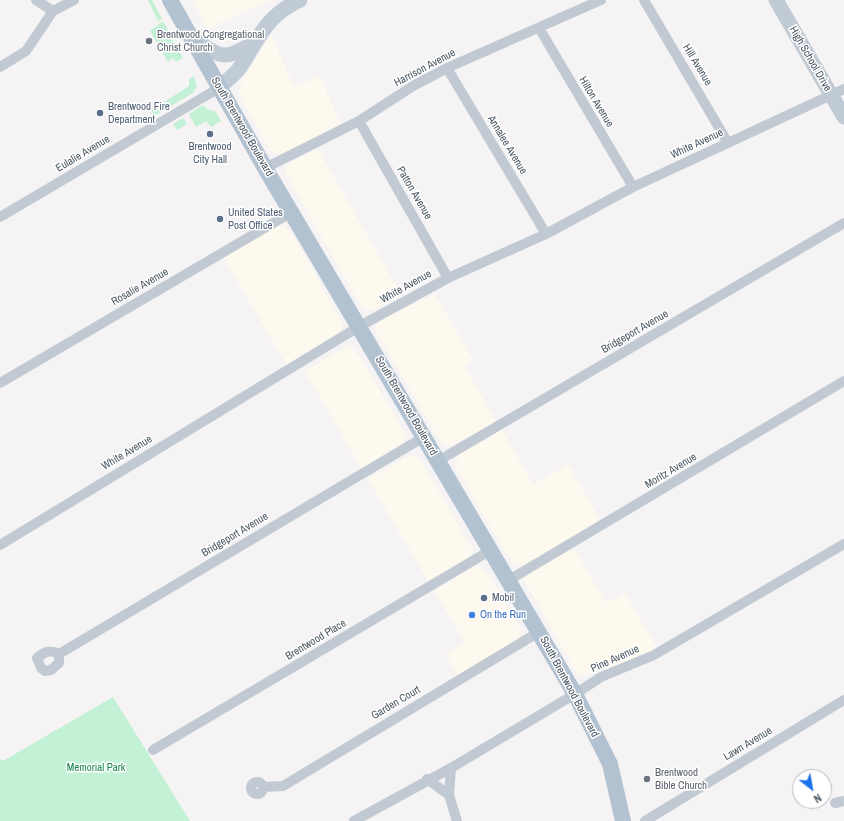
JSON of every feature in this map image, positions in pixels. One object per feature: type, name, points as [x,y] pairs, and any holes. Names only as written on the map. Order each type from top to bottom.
[{"type":"main road","name":"South Brentwood Boulevard","points":[[170,0],[265,168],[510,580],[575,694],[610,764],[623,821]]},
{"type":"street","points":[[36,0],[53,11]]},
{"type":"street","points":[[0,67],[26,51],[53,11],[74,0]]},
{"type":"street","points":[[219,88],[240,67],[254,42],[275,15],[285,7],[300,0]]},
{"type":"street","name":"Harrison Avenue","points":[[265,168],[359,121],[413,86],[447,68],[601,0]]},
{"type":"street","name":"Hill Avenue","points":[[644,0],[728,143]]},
{"type":"street","name":"High School Drive","points":[[778,0],[837,92],[844,117]]},
{"type":"street","name":"Hilton Avenue","points":[[539,28],[634,188]]},
{"type":"street","points":[[190,36],[219,54],[229,56],[254,42]]},
{"type":"street","name":"Annalee Avenue","points":[[447,68],[546,234]]},
{"type":"street","name":"Eulalie Avenue","points":[[0,217],[219,88]]},
{"type":"street","name":"White Avenue","points":[[0,544],[360,326],[448,278],[546,234],[634,188],[837,92]]},
{"type":"street","name":"Patton Avenue","points":[[359,121],[448,278]]},
{"type":"street","name":"Rosalie Avenue","points":[[0,383],[292,212]]},
{"type":"street","name":"Bridgeport Avenue","points":[[438,461],[844,223]]},
{"type":"street","name":"Moritz Avenue","points":[[510,580],[844,381]]},
{"type":"street","name":"Bridgeport Avenue","points":[[59,654],[424,437]]},
{"type":"street","name":"Pine Avenue","points":[[354,821],[427,779],[451,768],[601,677],[654,655],[844,544]]},
{"type":"street","name":"Brentwood Place","points":[[153,750],[491,550]]},
{"type":"street","name":"Garden Court","points":[[263,787],[283,786],[539,632]]},
{"type":"street","name":"Lawn Avenue","points":[[645,821],[844,700]]},
{"type":"street","points":[[451,768],[449,795],[457,821]]},
{"type":"street","points":[[427,779],[449,795]]},
{"type":"shaded area","points":[[193,0],[271,0],[207,29]]},
{"type":"shaded area","points":[[271,34],[294,87],[320,76],[340,123],[299,146],[278,155],[270,150],[240,96],[239,90],[240,85]]},
{"type":"shaded area","points":[[318,149],[402,296],[374,309],[365,310],[361,306],[285,172],[285,167],[289,163]]},
{"type":"shaded area","points":[[283,226],[292,233],[343,327],[337,337],[288,367],[223,257],[277,227]]},
{"type":"shaded area","points":[[435,294],[473,360],[464,366],[497,422],[449,446],[444,445],[438,438],[375,330],[377,323],[383,318]]},
{"type":"shaded area","points":[[346,347],[353,348],[359,356],[404,432],[405,438],[401,446],[362,469],[305,371]]},
{"type":"shaded area","points":[[502,430],[533,484],[568,465],[601,521],[526,564],[520,565],[515,564],[508,557],[457,469],[455,463],[460,454]]},
{"type":"shaded area","points":[[413,455],[421,461],[472,549],[472,554],[469,558],[428,581],[368,479],[406,457]]},
{"type":"shaded area","points":[[573,547],[606,603],[625,593],[657,648],[632,660],[587,675],[578,674],[524,580],[528,574]]},
{"type":"shaded area","points":[[474,567],[480,567],[487,572],[520,628],[522,634],[517,640],[458,676],[445,654],[465,642],[434,591]]},
{"type":"green space","points":[[148,0],[152,0],[162,19],[158,21]]},
{"type":"green space","points":[[163,21],[183,58],[176,62],[173,58],[168,62],[150,31]]},
{"type":"green space","points":[[194,76],[197,86],[193,93],[154,116],[150,111],[189,86],[189,79]]},
{"type":"green space","points":[[201,106],[204,106],[208,110],[215,111],[221,121],[211,127],[206,121],[196,127],[189,114]]},
{"type":"green space","points":[[183,118],[187,124],[177,130],[173,124]]},
{"type":"green space","name":"Memorial Park","points":[[113,697],[190,821],[0,821],[0,759],[3,761]]},
{"type":"place","name":"Brentwood Congregational Christ Church","points":[[149,41]]},
{"type":"place","name":"Brentwood Fire Department","points":[[100,113]]},
{"type":"place","name":"Brentwood City Hall","points":[[210,134]]},
{"type":"place","name":"United States Post Office","points":[[220,219]]},
{"type":"place","name":"Mobil","points":[[484,598]]},
{"type":"place","name":"On the Run","points":[[472,615]]},
{"type":"place","name":"Brentwood Bible Church","points":[[647,779]]}]
